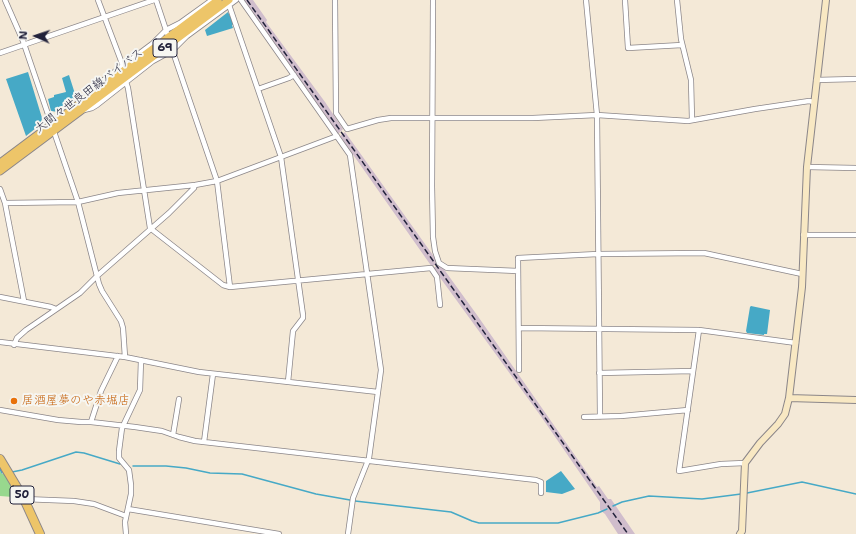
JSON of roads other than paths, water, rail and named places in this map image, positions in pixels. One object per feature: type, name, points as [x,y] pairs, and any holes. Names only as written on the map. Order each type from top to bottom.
[{"type":"highway","name":"50","points":[[0,459],[24,499],[40,534]]},
{"type":"main road","name":"大間々世良田線バイパス","points":[[0,171],[82,102],[218,0]]},
{"type":"main road","name":"大間々世良田線バイパス","points":[[0,163],[81,110],[229,3]]},
{"type":"street","points":[[5,0],[24,45],[78,202],[102,291],[121,322],[123,328],[125,357]]},
{"type":"street","points":[[98,0],[123,66]]},
{"type":"street","points":[[0,53],[155,0],[167,33]]},
{"type":"street","points":[[82,102],[92,89],[212,0]]},
{"type":"street","points":[[81,110],[92,108],[97,105],[229,3],[236,0]]},
{"type":"street","points":[[241,0],[350,155],[381,370],[369,461],[353,499],[348,534]]},
{"type":"street","points":[[335,0],[336,113],[347,130],[378,120],[391,118],[520,118],[597,116],[680,121],[762,108],[814,102]]},
{"type":"street","points":[[432,0],[433,237],[435,251],[439,263],[447,268],[518,271]]},
{"type":"street","points":[[586,0],[597,116],[600,416]]},
{"type":"street","points":[[625,0],[628,48],[682,45]]},
{"type":"street","points":[[677,0],[682,45],[691,80],[692,120]]},
{"type":"street","points":[[740,534],[742,531],[744,463],[785,414],[789,398],[796,343],[802,274],[807,167],[826,0]]},
{"type":"street","points":[[229,3],[281,157],[303,315],[303,318],[293,331],[288,382]]},
{"type":"street","points":[[172,48],[216,181],[230,286]]},
{"type":"street","points":[[258,89],[294,75]]},
{"type":"street","points":[[816,80],[856,79]]},
{"type":"street","points":[[126,82],[149,226],[223,285],[230,286],[431,268],[437,277],[440,305]]},
{"type":"street","points":[[4,203],[78,202],[118,193],[195,185],[216,181],[337,136]]},
{"type":"street","points":[[807,167],[856,168]]},
{"type":"street","points":[[14,345],[17,338],[26,330],[80,293],[97,276],[184,199],[195,185]]},
{"type":"street","points":[[0,189],[24,302]]},
{"type":"street","points":[[803,235],[856,235]]},
{"type":"street","points":[[519,370],[518,258],[598,254],[704,253],[802,274]]},
{"type":"street","points":[[0,297],[56,309]]},
{"type":"street","points":[[519,328],[700,330],[796,343]]},
{"type":"street","points":[[700,330],[679,471],[721,464],[744,463]]},
{"type":"street","points":[[0,342],[14,345],[125,357],[213,374],[378,392]]},
{"type":"street","points":[[91,422],[101,391],[118,356]]},
{"type":"street","points":[[126,534],[126,516],[131,494],[130,476],[129,470],[118,457],[120,434],[140,390],[141,360]]},
{"type":"street","points":[[599,373],[693,371]]},
{"type":"street","points":[[204,442],[213,374]]},
{"type":"street","points":[[789,398],[856,400]]},
{"type":"street","points":[[173,435],[179,399]]},
{"type":"street","points":[[0,410],[58,420],[91,422],[162,431],[187,440],[539,480],[542,484],[541,493]]},
{"type":"street","points":[[584,417],[621,416],[688,410]]},
{"type":"street","points":[[24,499],[74,501],[94,504],[126,516]]},
{"type":"street","points":[[128,508],[279,534]]},
{"type":"water","points":[[228,12],[234,24],[232,25],[233,28],[207,36],[205,30]]},
{"type":"water","points":[[28,72],[42,118],[41,124],[26,136],[6,79]]},
{"type":"water","points":[[69,75],[76,97],[58,112],[51,111],[48,99],[54,97],[54,95],[66,92],[62,78]]},
{"type":"water","points":[[751,306],[770,310],[767,334],[747,333],[746,331]]},
{"type":"water","points":[[561,471],[575,489],[562,494],[546,492],[546,481]]},
{"type":"waterway","points":[[12,472],[76,452],[120,464]]},
{"type":"waterway","points":[[133,466],[166,466],[210,473],[242,474],[316,494],[350,500]]},
{"type":"waterway","points":[[0,469],[2,473]]},
{"type":"waterway","points":[[747,493],[802,482],[856,494]]},
{"type":"waterway","points":[[613,506],[622,502],[649,496],[702,499],[741,494]]},
{"type":"waterway","points":[[355,501],[451,512],[479,523],[558,523],[598,513],[607,509]]},
{"type":"railway","points":[[247,0],[628,534]]},
{"type":"place","name":"居酒屋夢のや赤堀店","points":[[14,401]]}]
